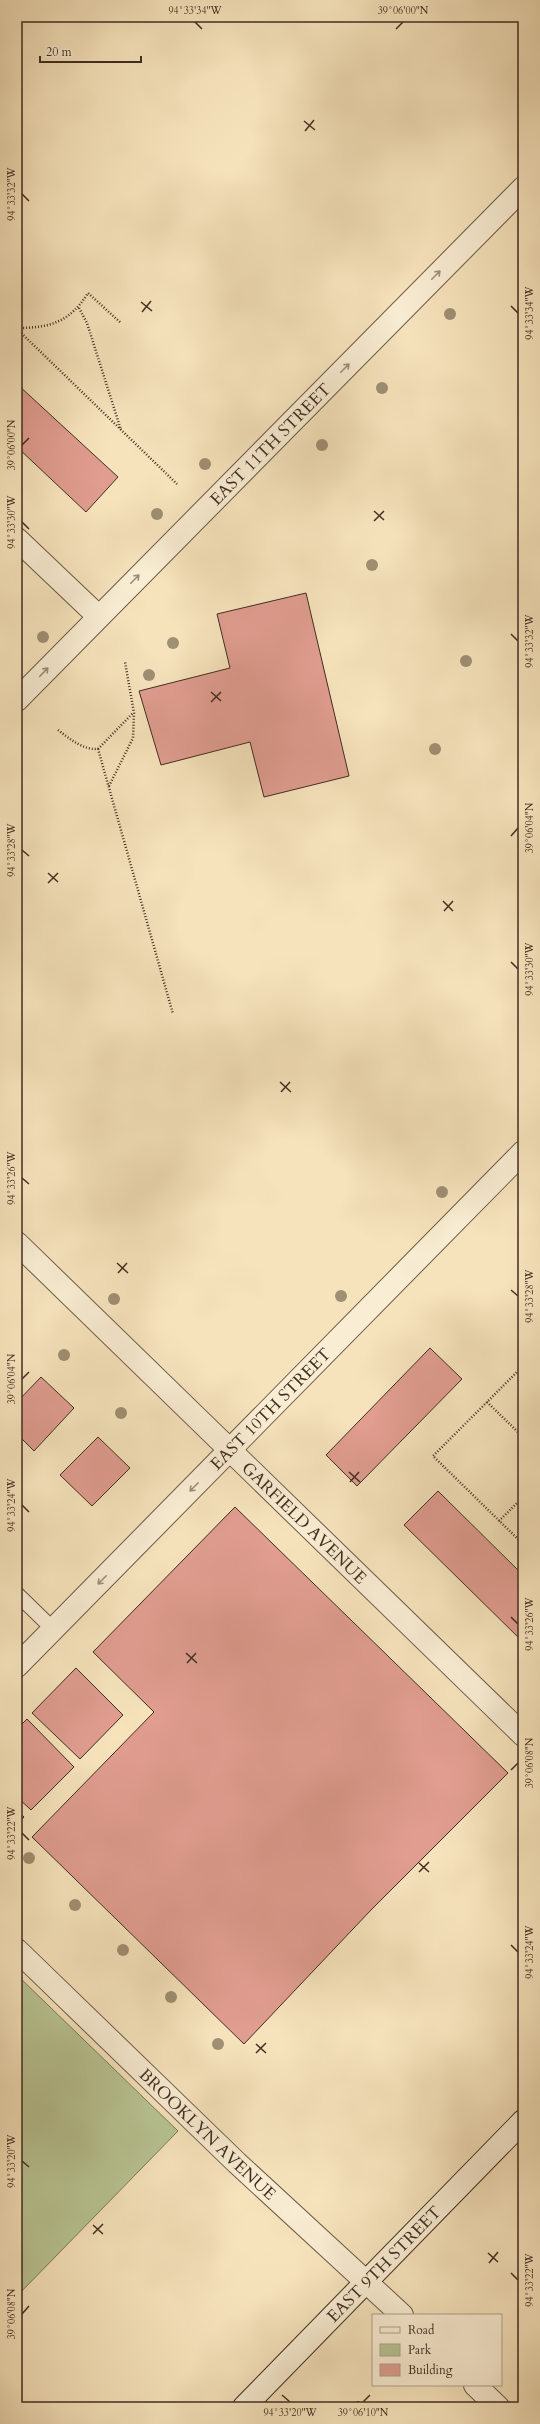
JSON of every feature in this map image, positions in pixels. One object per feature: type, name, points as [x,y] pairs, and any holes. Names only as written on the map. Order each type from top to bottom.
[{"type":"street","name":"EAST 11TH STREET","points":[[17,700],[98,616],[523,188]]},
{"type":"street","points":[[17,539],[98,616]]},
{"type":"street","name":"EAST 10TH STREET","points":[[17,1666],[523,1152]]},
{"type":"street","name":"GARFIELD AVENUE","points":[[17,1243],[231,1449],[523,1735]]},
{"type":"street","name":"BROOKLYN AVENUE","points":[[17,1950],[237,2163],[401,2314]]},
{"type":"street","name":"EAST 9TH STREET","points":[[244,2407],[523,2121]]},
{"type":"street","points":[[476,2386],[498,2407]]},
{"type":"lane","points":[[17,1594],[53,1630]]},
{"type":"path","points":[[17,329],[41,328],[63,320],[79,308],[88,293],[121,323]]},
{"type":"path","points":[[79,308],[87,323],[121,431]]},
{"type":"path","points":[[17,329],[177,484]]},
{"type":"path","points":[[109,786],[130,747],[133,738],[134,713],[125,662]]},
{"type":"path","points":[[98,749],[134,713]]},
{"type":"path","points":[[58,730],[73,742],[88,748],[98,749]]},
{"type":"path","points":[[98,749],[173,1014]]},
{"type":"path","points":[[523,1366],[433,1456],[523,1544]]},
{"type":"path","points":[[487,1402],[523,1437]]},
{"type":"path","points":[[499,1521],[523,1496]]},
{"type":"green space","points":[[17,1975],[178,2131],[17,2296]]},
{"type":"building","points":[[17,384],[118,477],[86,512],[17,447]]},
{"type":"building","points":[[306,593],[349,776],[264,797],[250,742],[161,765],[139,691],[230,668],[217,614]]},
{"type":"building","points":[[430,1348],[462,1379],[357,1486],[326,1455]]},
{"type":"building","points":[[41,1377],[74,1408],[34,1451],[17,1434],[17,1402]]},
{"type":"building","points":[[98,1437],[130,1468],[92,1506],[60,1475]]},
{"type":"building","points":[[438,1491],[523,1575],[523,1642],[404,1525]]},
{"type":"building","points":[[235,1507],[508,1773],[371,1910],[244,2044],[32,1837],[154,1712],[93,1652]]},
{"type":"building","points":[[76,1668],[123,1715],[80,1759],[32,1713]]},
{"type":"building","points":[[27,1719],[74,1767],[31,1810],[17,1797],[17,1729]]},
{"type":"building","points":[[17,1810],[24,1817],[17,1825]]},
{"type":"building","points":[[358,2401],[364,2407],[352,2407]]}]
